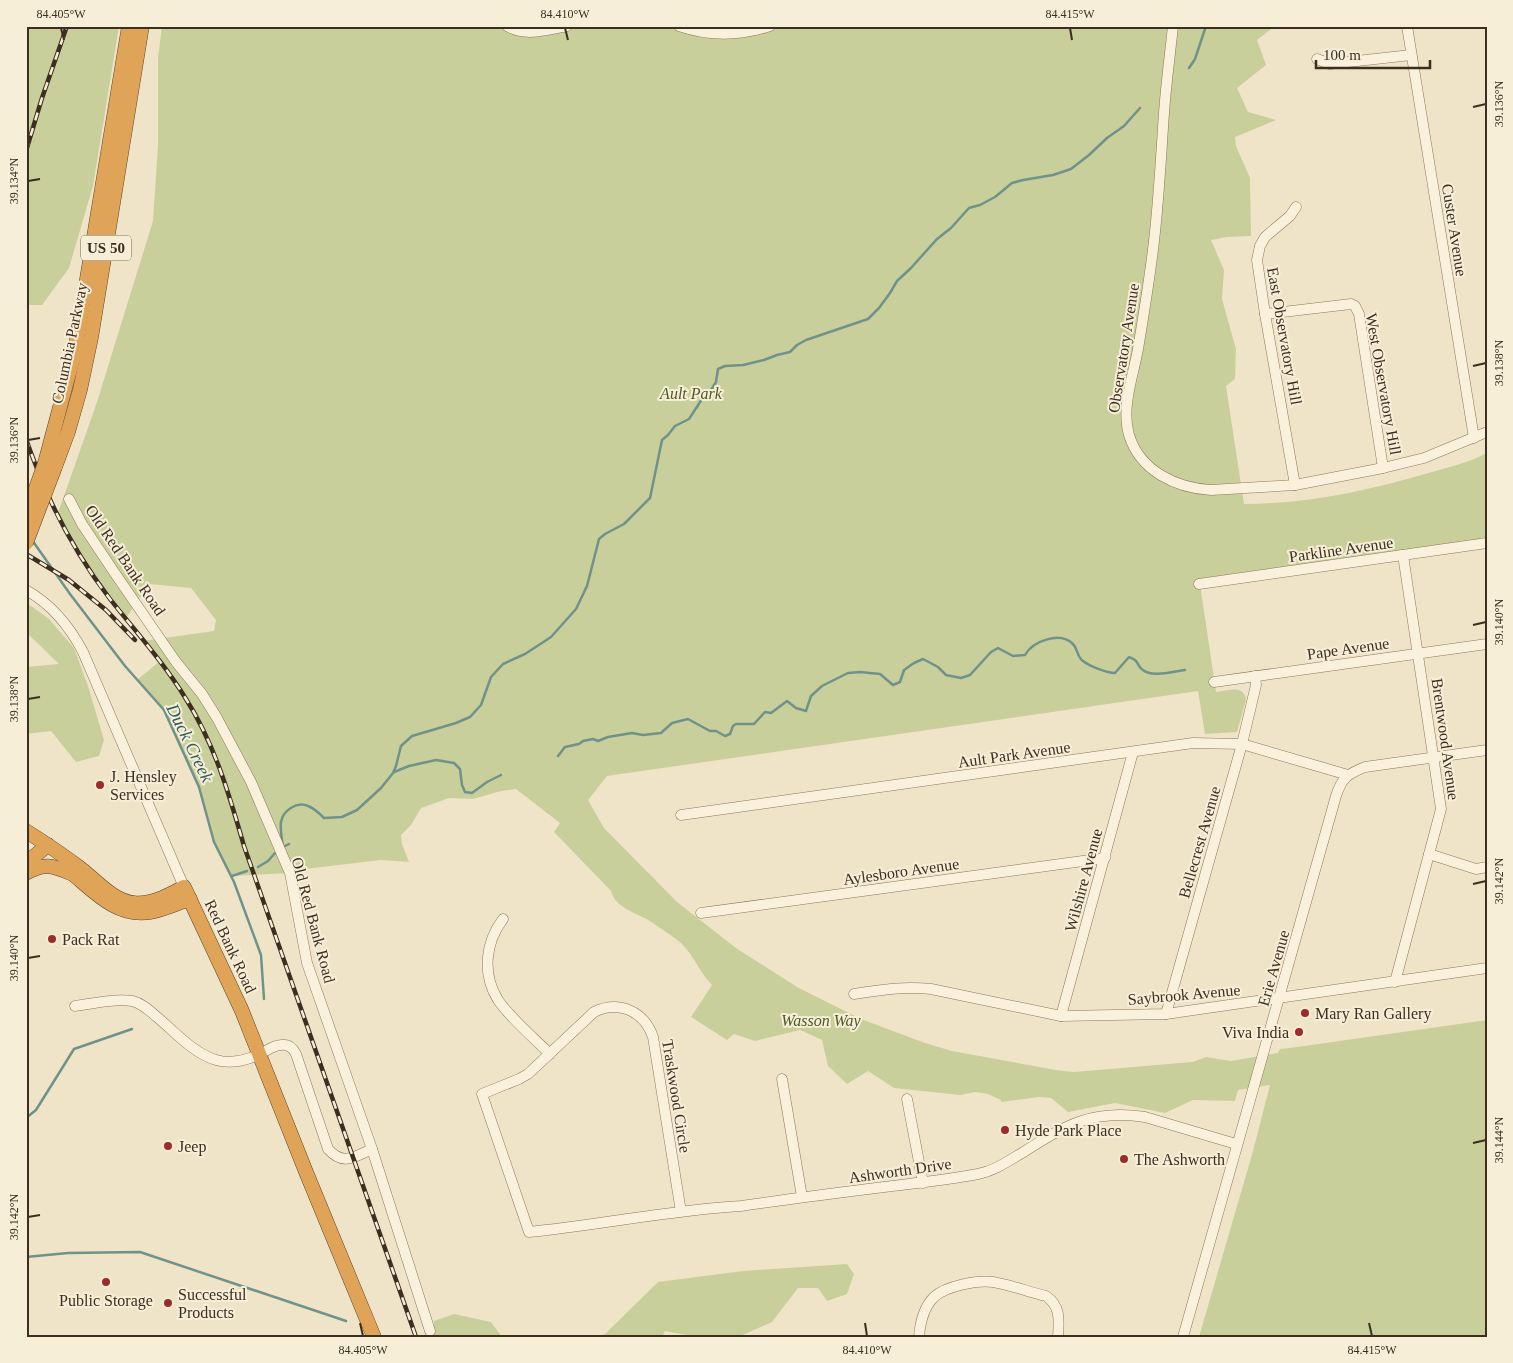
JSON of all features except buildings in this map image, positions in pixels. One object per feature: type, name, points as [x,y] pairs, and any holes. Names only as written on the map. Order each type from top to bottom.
[{"type":"highway","name":"Columbia Parkway","points":[[26,543],[50,465],[75,351],[129,26]]},
{"type":"highway","name":"Columbia Parkway","points":[[26,516],[68,432],[80,390],[91,338],[142,26]]},
{"type":"highway","points":[[26,831],[110,905],[129,912],[151,912],[187,893]]},
{"type":"highway","points":[[26,842],[45,848],[80,868],[123,900],[133,903],[146,903],[187,893]]},
{"type":"highway","points":[[26,863],[45,848]]},
{"type":"highway","points":[[26,873],[37,867],[49,865],[73,874]]},
{"type":"highway","name":"Red Bank Road","points":[[187,893],[242,1010],[374,1337]]},
{"type":"street","points":[[507,26],[520,32],[536,32],[567,26]]},
{"type":"street","points":[[678,26],[702,32],[724,34],[751,31],[770,26]]},
{"type":"street","name":"Observatory Avenue","points":[[1173,26],[1164,113],[1160,181],[1147,299],[1127,405],[1129,434],[1137,454],[1152,469],[1190,488],[1211,490],[1295,485],[1424,458],[1487,432]]},
{"type":"street","name":"Custer Avenue","points":[[1407,26],[1474,438]]},
{"type":"street","points":[[1317,59],[1330,64],[1411,55]]},
{"type":"street","name":"East Observatory Hill","points":[[1295,485],[1264,314],[1257,253],[1265,237],[1290,216],[1296,207]]},
{"type":"street","name":"West Observatory Hill","points":[[1264,314],[1351,304],[1355,306],[1359,314],[1383,468]]},
{"type":"street","name":"Old Red Bank Road","points":[[69,499],[82,524],[154,624],[176,662],[202,694],[226,733],[251,782],[290,873],[307,963],[372,1149],[430,1331]]},
{"type":"street","name":"Parkline Avenue","points":[[1199,584],[1487,543]]},
{"type":"street","name":"Brentwood Avenue","points":[[1395,982],[1441,809],[1404,555]]},
{"type":"street","name":"Red Bank Road","points":[[26,590],[58,615],[67,625],[80,646],[187,893]]},
{"type":"street","name":"Pape Avenue","points":[[1214,682],[1487,644]]},
{"type":"street","name":"Bellecrest Avenue","points":[[1166,1014],[1242,744],[1256,685],[1254,676]]},
{"type":"street","name":"Ault Park Avenue","points":[[681,815],[1193,743],[1242,744],[1348,775]]},
{"type":"street","points":[[1348,775],[1365,767],[1487,750]]},
{"type":"street","name":"Wilshire Avenue","points":[[1061,1016],[1133,752]]},
{"type":"street","name":"Erie Avenue","points":[[1183,1337],[1236,1144],[1280,999],[1336,796],[1342,781],[1348,775]]},
{"type":"street","points":[[1429,854],[1476,869],[1487,867]]},
{"type":"street","name":"Aylesboro Avenue","points":[[701,914],[1105,858]]},
{"type":"street","points":[[503,920],[496,929],[488,949],[488,970],[493,990],[505,1008],[550,1054]]},
{"type":"street","name":"Saybrook Avenue","points":[[854,994],[913,987],[1061,1016],[1166,1014],[1487,968]]},
{"type":"street","points":[[75,1006],[122,1000],[134,1001],[145,1007],[192,1046],[215,1060],[223,1062],[237,1061],[281,1045],[286,1045],[294,1050],[328,1149],[334,1156],[348,1159],[372,1149]]},
{"type":"street","name":"Traskwood Circle","points":[[551,1229],[529,1232],[482,1094],[523,1077],[536,1068],[589,1016],[601,1009],[615,1006],[625,1008],[637,1014],[643,1019],[653,1037],[681,1212]]},
{"type":"street","points":[[782,1079],[802,1197]]},
{"type":"street","points":[[907,1099],[923,1182]]},
{"type":"street","name":"Ashworth Drive","points":[[551,1229],[979,1174],[1001,1166],[1062,1128],[1082,1120],[1103,1115],[1146,1117],[1236,1144]]},
{"type":"street","points":[[919,1337],[924,1313],[934,1297],[954,1286],[971,1282],[992,1282],[1046,1296],[1052,1300],[1059,1318],[1058,1337]]},
{"type":"green space","points":[[26,26],[119,26],[93,186],[69,268],[42,305],[26,305]]},
{"type":"green space","name":"Ault Park","points":[[162,26],[1275,26],[1257,40],[1266,65],[1237,88],[1248,112],[1276,120],[1235,137],[1236,146],[1250,178],[1251,236],[1211,240],[1224,270],[1222,299],[1236,349],[1235,379],[1226,386],[1244,504],[1290,502],[1358,491],[1449,467],[1487,453],[1487,543],[1200,584],[1216,692],[1239,690],[1245,695],[1246,700],[1237,732],[1205,734],[1198,691],[607,776],[588,800],[604,828],[677,902],[736,948],[797,987],[861,1019],[952,1051],[1074,1072],[1192,1062],[1206,1057],[1231,1061],[1278,1053],[1280,1049],[1487,1020],[1487,1337],[1199,1337],[1253,1151],[1270,1085],[1238,1090],[1235,1101],[1193,1100],[1165,1113],[1115,1103],[1068,1112],[1051,1098],[1039,1097],[1001,1102],[1001,1100],[988,1094],[975,1092],[960,1095],[894,1088],[868,1071],[847,1084],[828,1066],[822,1040],[800,1030],[755,1041],[734,1034],[727,1040],[691,1017],[712,985],[682,944],[650,921],[617,902],[611,891],[554,832],[560,823],[516,789],[473,799],[449,798],[421,808],[411,825],[401,835],[402,844],[409,862],[381,860],[305,869],[290,873],[231,876],[214,842],[199,787],[164,710],[137,680],[160,661],[143,641],[214,631],[216,620],[191,588],[149,584],[126,618],[83,561],[57,516],[97,402],[153,221],[158,145],[158,58]]},
{"type":"green space","points":[[28,604],[48,618],[74,648],[88,686],[104,740],[99,756],[76,762],[51,731],[26,734],[26,667],[59,664],[26,632],[26,610]]},
{"type":"green space","points":[[847,1264],[854,1274],[847,1294],[827,1301],[818,1288],[798,1288],[772,1322],[738,1337],[698,1337],[665,1331],[662,1337],[598,1337],[605,1334],[658,1282],[743,1271]]},
{"type":"green space","points":[[454,1314],[491,1322],[502,1337],[434,1337],[434,1321]]},
{"type":"waterway","points":[[1189,68],[1195,59],[1206,26]]},
{"type":"waterway","points":[[289,844],[283,847],[281,835],[281,822],[287,811],[295,806],[303,805],[314,809],[324,818],[342,817],[357,810],[381,788],[393,773],[401,746],[412,736],[470,717],[481,705],[491,677],[503,664],[525,654],[551,637],[576,609],[587,586],[599,539],[624,524],[650,498],[662,440],[675,426],[689,419],[716,382],[718,369],[725,366],[743,365],[790,352],[806,340],[868,319],[879,308],[897,281],[969,208],[980,205],[995,197],[1012,183],[1053,175],[1071,169],[1124,126],[1140,108]]},
{"type":"waterway","name":"Duck Creek","points":[[32,540],[125,666],[164,710],[199,787],[214,842],[234,882],[261,955],[264,999]]},
{"type":"waterway","points":[[558,756],[565,747],[579,744],[583,741],[593,739],[598,741],[608,737],[632,733],[643,735],[661,733],[672,723],[688,719],[710,731],[716,731],[725,736],[730,734],[733,726],[736,724],[754,724],[765,712],[771,713],[787,701],[796,708],[806,711],[811,696],[822,686],[848,673],[880,674],[893,685],[900,682],[904,670],[923,659],[938,667],[946,675],[961,678],[970,675],[991,652],[998,648],[1013,656],[1025,655],[1040,642],[1054,638],[1068,640],[1075,646],[1083,661],[1107,672],[1115,673],[1129,657],[1136,661],[1142,669],[1152,674],[1185,670]]},
{"type":"waterway","points":[[394,772],[409,766],[436,760],[454,763],[460,769],[465,792],[472,793],[501,775]]},
{"type":"waterway","points":[[258,867],[268,861],[275,853]]},
{"type":"waterway","points":[[232,876],[247,871]]},
{"type":"waterway","points":[[26,1118],[36,1110],[74,1049],[132,1029]]},
{"type":"waterway","points":[[26,1257],[68,1253],[140,1252],[346,1321]]},
{"type":"railway","points":[[26,151],[67,26]]},
{"type":"railway","points":[[26,439],[54,507],[80,555],[110,599],[159,660],[177,686],[196,716],[213,752],[227,789],[244,846],[416,1337]]},
{"type":"railway","points":[[26,554],[69,580],[106,610],[135,640]]},
{"type":"place","name":"J. Hensley Services","points":[[100,785]]},
{"type":"place","name":"Pack Rat","points":[[52,939]]},
{"type":"place","name":"Mary Ran Gallery","points":[[1305,1013]]},
{"type":"place","name":"Viva India","points":[[1299,1032]]},
{"type":"place","name":"Hyde Park Place","points":[[1005,1130]]},
{"type":"place","name":"Jeep","points":[[168,1146]]},
{"type":"place","name":"The Ashworth","points":[[1124,1159]]},
{"type":"place","name":"Public Storage","points":[[106,1282]]},
{"type":"place","name":"Successful Products","points":[[168,1303]]},
{"type":"park label","name":"Wasson Way","points":[[821,1020]]}]
